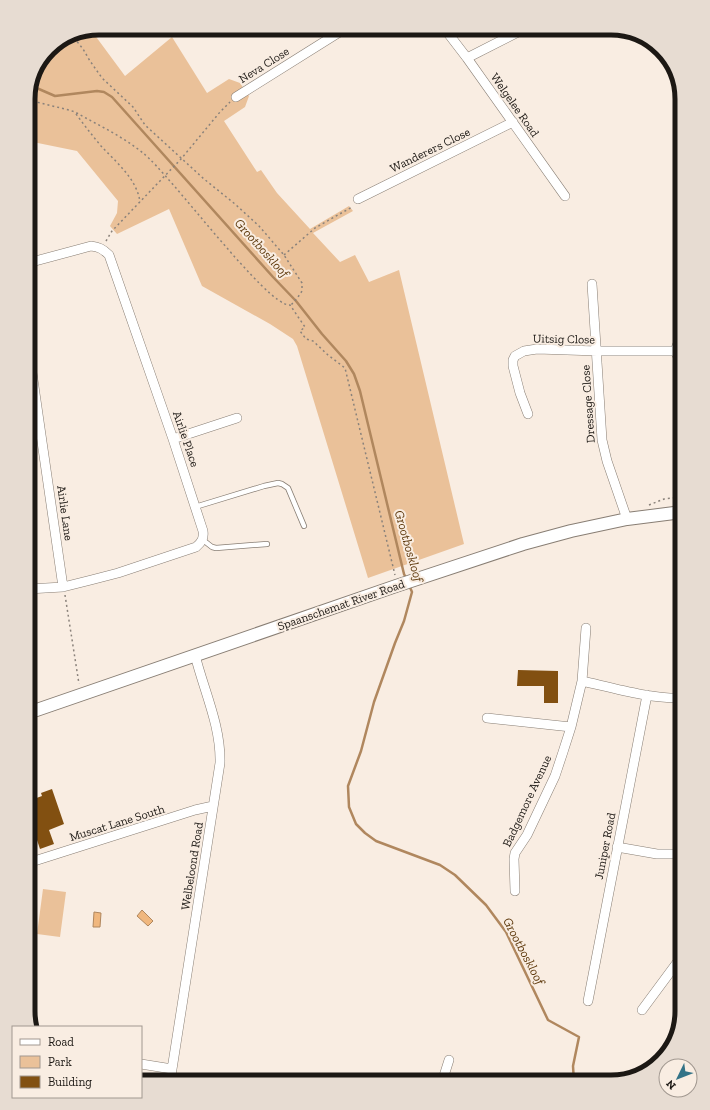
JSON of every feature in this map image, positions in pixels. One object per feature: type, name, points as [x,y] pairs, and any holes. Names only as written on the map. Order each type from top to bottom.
[{"type":"main road","name":"Spaanschemat River Road","points":[[35,711],[404,581],[523,544],[571,531],[627,519],[675,513]]},
{"type":"street","name":"Neva Close","points":[[236,97],[335,35]]},
{"type":"street","name":"Welgelee Road","points":[[449,35],[565,196]]},
{"type":"street","points":[[467,58],[512,35]]},
{"type":"street","name":"Wanderers Close","points":[[358,199],[513,122]]},
{"type":"street","points":[[35,261],[91,246],[98,246],[102,248]]},
{"type":"street","name":"Airlie Place","points":[[102,248],[109,255],[173,439],[203,531],[202,540]]},
{"type":"street","name":"Dressage Close","points":[[592,284],[601,427],[604,452],[627,519]]},
{"type":"street","name":"Uitsig Close","points":[[528,414],[520,393],[512,360],[514,356],[524,351],[537,349],[675,351]]},
{"type":"street","name":"Airlie Lane","points":[[35,392],[64,587]]},
{"type":"street","points":[[173,439],[237,418]]},
{"type":"street","points":[[35,589],[64,587],[118,573],[196,547],[202,540]]},
{"type":"street","name":"Badgemore Avenue","points":[[515,891],[515,853],[527,835],[555,776],[571,727],[582,681],[586,628]]},
{"type":"street","name":"Welbeloond Road","points":[[171,1075],[218,776],[220,749],[217,730],[194,655]]},
{"type":"street","points":[[582,681],[663,698],[675,698]]},
{"type":"street","name":"Juniper Road","points":[[588,1001],[647,695]]},
{"type":"street","points":[[487,718],[571,727]]},
{"type":"street","name":"Muscat Lane South","points":[[35,861],[195,810],[213,806]]},
{"type":"street","points":[[617,847],[657,854],[675,854]]},
{"type":"street","points":[[642,1010],[675,965]]},
{"type":"street","points":[[444,1075],[449,1060]]},
{"type":"street","points":[[142,1064],[172,1069]]},
{"type":"lane","points":[[196,507],[278,483],[288,488],[304,526]]},
{"type":"lane","points":[[202,540],[216,548],[267,544]]},
{"type":"path","points":[[76,40],[102,78],[133,107],[145,125],[181,159],[235,204],[268,235],[284,255],[302,283],[302,291],[290,305]]},
{"type":"path","points":[[102,248],[112,231],[181,159],[220,112],[236,97]]},
{"type":"path","points":[[35,102],[75,112],[110,131],[144,153],[265,290],[282,303],[290,305],[305,327],[300,331],[306,339],[313,341],[345,368],[404,581]]},
{"type":"path","points":[[75,112],[94,137],[131,179],[139,196],[140,202]]},
{"type":"path","points":[[284,255],[314,228],[353,206],[358,199]]},
{"type":"path","points":[[645,507],[664,499],[675,498]]},
{"type":"path","points":[[64,587],[79,684]]},
{"type":"green space","points":[[95,35],[125,76],[172,37],[207,93],[229,79],[240,83],[249,96],[245,107],[224,121],[257,172],[261,170],[277,193],[310,229],[349,206],[353,211],[313,233],[340,262],[355,255],[369,282],[399,270],[464,544],[368,578],[297,346],[293,339],[270,324],[202,286],[169,209],[117,234],[110,226],[117,213],[118,201],[77,151],[35,142],[35,95],[37,82],[46,63],[54,54],[63,46],[75,40]]},
{"type":"green space","points":[[43,889],[66,892],[60,937],[37,934]]},
{"type":"shaded area","points":[[142,910],[153,921],[148,926],[137,916]]},
{"type":"shaded area","points":[[94,912],[101,913],[100,927],[93,927]]},
{"type":"building","points":[[518,670],[558,671],[558,703],[544,703],[544,686],[517,686]]},
{"type":"building","points":[[52,789],[64,824],[49,830],[54,844],[40,849],[35,834],[35,798],[42,796],[41,793]]},
{"type":"waterway","name":"Grootboskloof","points":[[36,88],[55,96],[97,91],[104,92],[112,97],[296,301],[346,361],[354,374],[360,391],[406,578]]},
{"type":"waterway","name":"Grootboskloof","points":[[409,585],[412,592],[404,621],[374,702],[361,751],[348,786],[349,807],[356,824],[376,841],[440,865],[455,875],[486,905],[506,932],[548,1020],[579,1037],[573,1066],[574,1075]]}]
